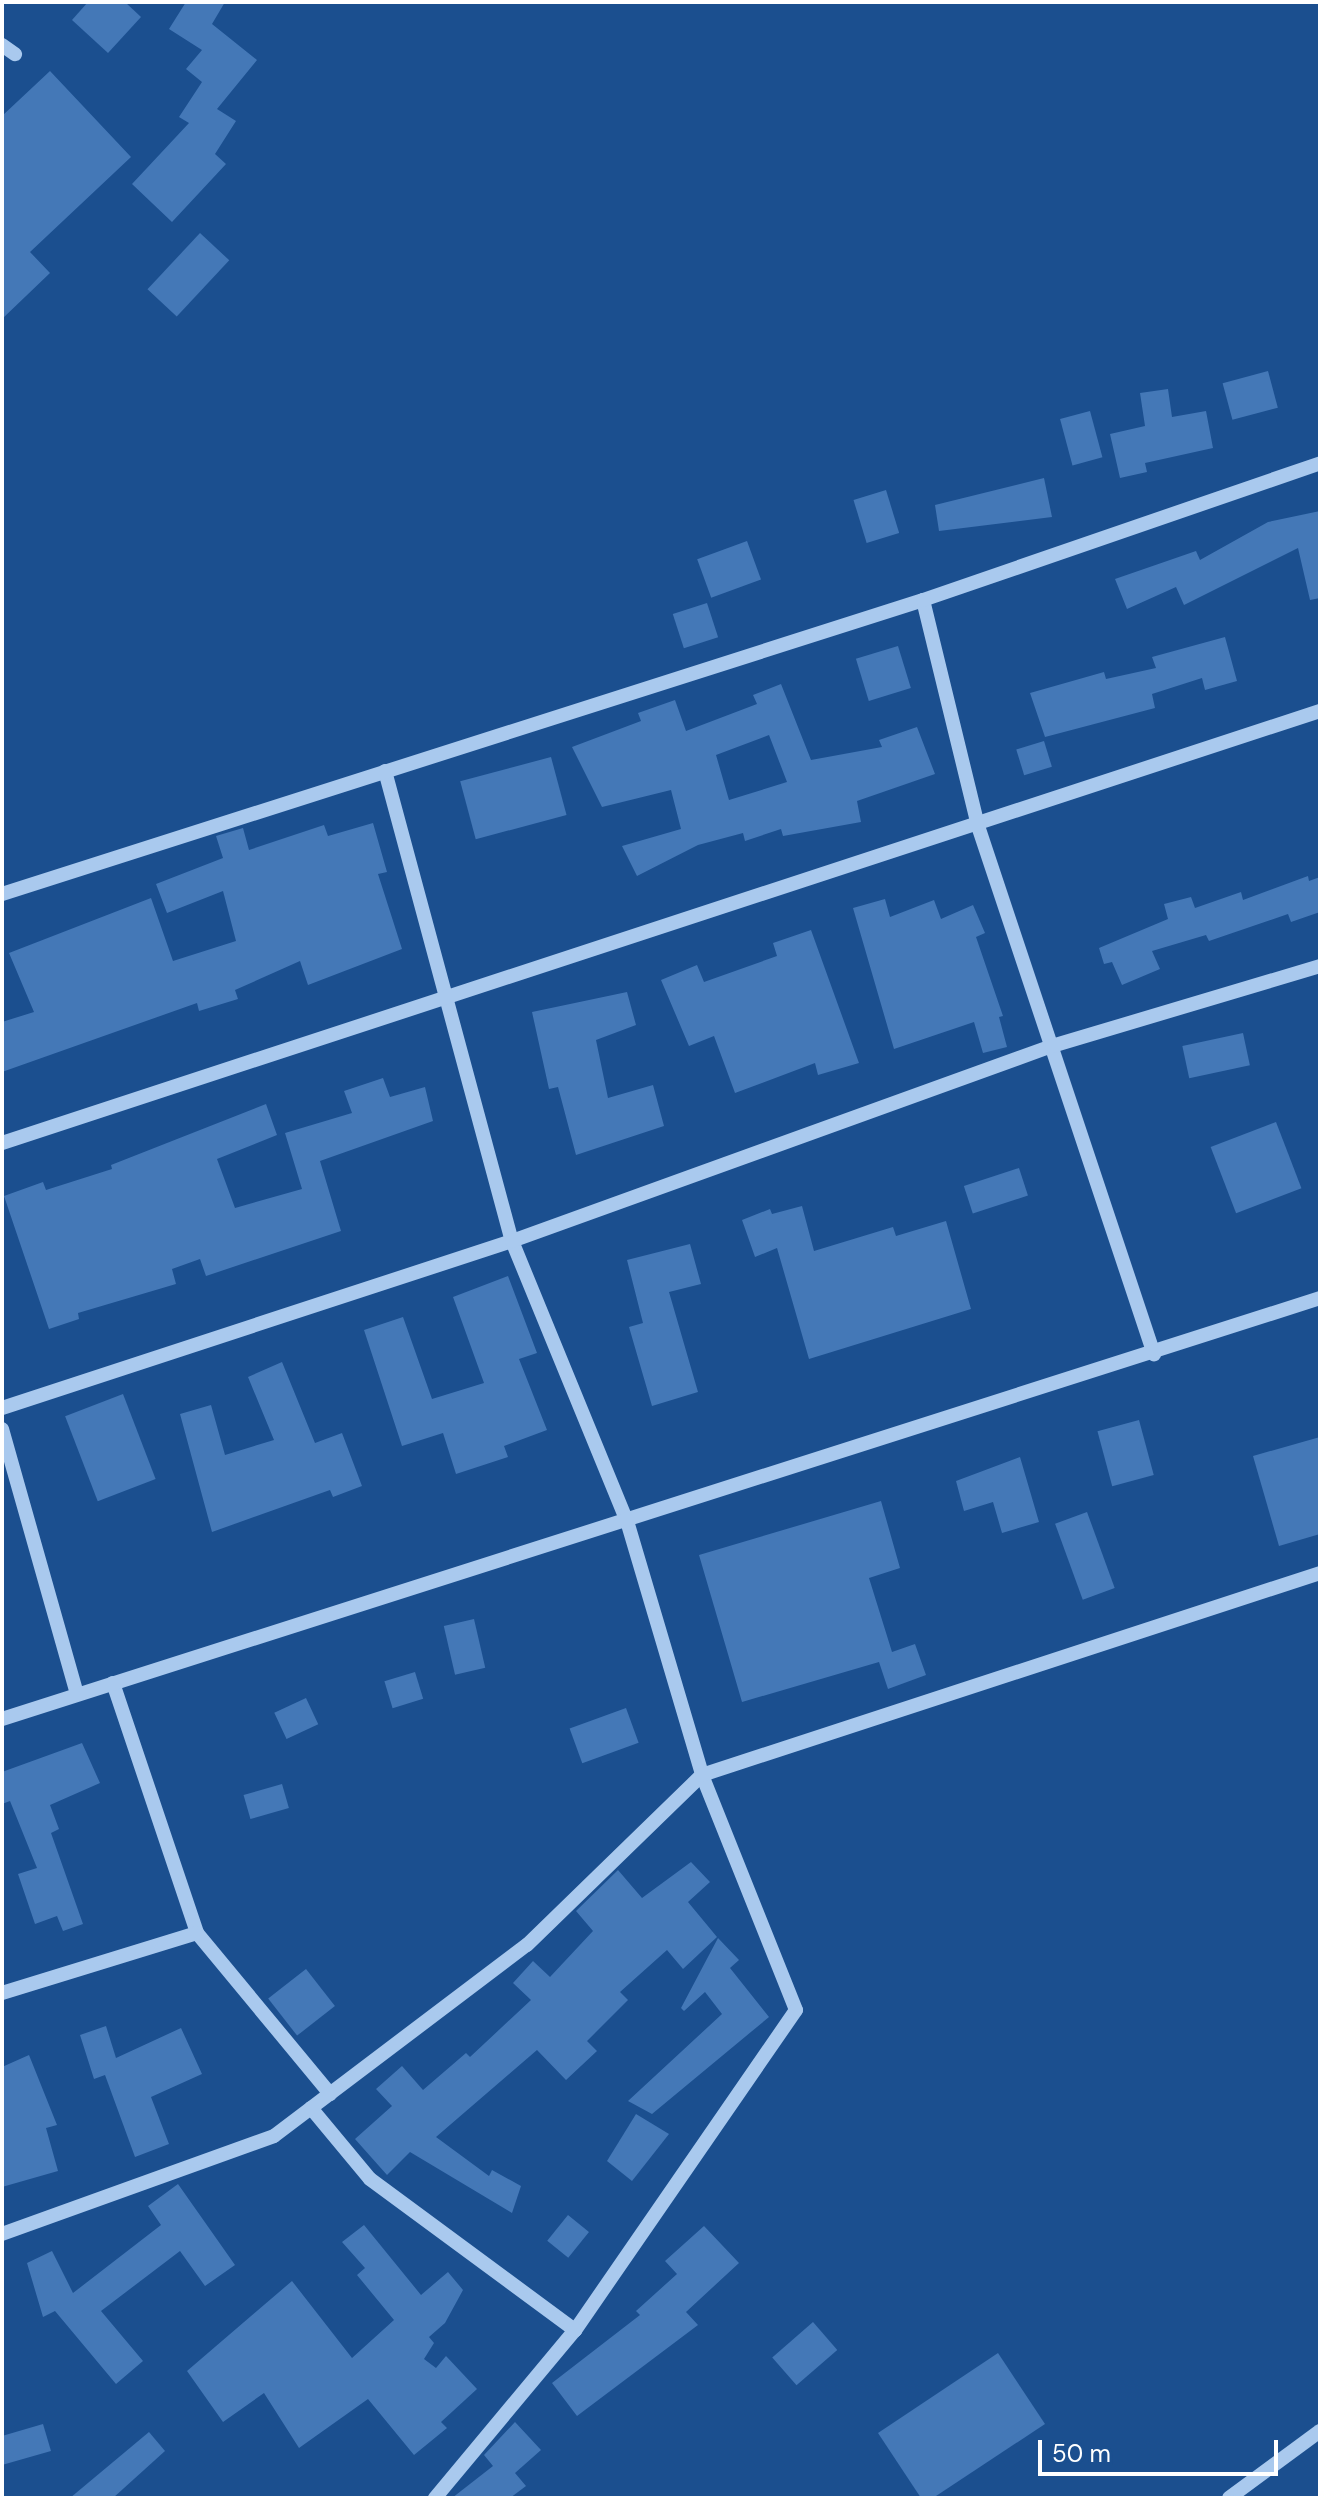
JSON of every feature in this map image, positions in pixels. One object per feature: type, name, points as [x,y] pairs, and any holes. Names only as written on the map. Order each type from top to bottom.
[{"type":"street","points":[[2,45],[15,54]]},
{"type":"street","points":[[2,894],[923,600],[1320,463]]},
{"type":"street","points":[[923,600],[978,826],[1154,1354]]},
{"type":"street","points":[[2,1143],[978,826],[1320,711]]},
{"type":"street","points":[[385,771],[512,1241],[627,1521],[702,1775],[796,2010],[575,2330],[435,2498]]},
{"type":"street","points":[[2,1408],[512,1241],[1052,1046],[1320,966]]},
{"type":"street","points":[[2,1719],[1154,1354],[1320,1298]]},
{"type":"street","points":[[2,1429],[77,1694]]},
{"type":"street","points":[[2,2234],[274,2136],[527,1945],[702,1775],[1320,1573]]},
{"type":"street","points":[[113,1683],[197,1933],[330,2094]]},
{"type":"street","points":[[2,1993],[197,1933]]},
{"type":"street","points":[[311,2108],[370,2179],[575,2330]]},
{"type":"street","points":[[1229,2498],[1320,2431]]},
{"type":"building","points":[[88,2],[125,2],[141,17],[108,53],[72,20]]},
{"type":"building","points":[[186,2],[225,2],[212,24],[257,60],[217,109],[236,121],[215,154],[226,164],[172,222],[132,184],[189,123],[179,117],[202,82],[186,69],[202,50],[169,29]]},
{"type":"building","points":[[50,71],[131,157],[30,252],[50,273],[2,319],[2,116]]},
{"type":"building","points":[[200,233],[229,260],[177,317],[147,289]]},
{"type":"building","points":[[1268,371],[1278,408],[1232,420],[1223,383]]},
{"type":"building","points":[[1168,389],[1172,417],[1206,411],[1213,448],[1145,463],[1147,472],[1120,478],[1110,434],[1145,426],[1140,393]]},
{"type":"building","points":[[1090,411],[1102,457],[1072,465],[1060,419]]},
{"type":"building","points":[[1044,478],[1052,517],[939,531],[935,505]]},
{"type":"building","points":[[886,490],[899,533],[867,543],[853,500]]},
{"type":"building","points":[[1320,511],[1320,598],[1310,600],[1298,548],[1184,605],[1176,587],[1127,609],[1115,579],[1196,551],[1200,560],[1268,522]]},
{"type":"building","points":[[747,541],[761,580],[711,598],[697,559]]},
{"type":"building","points":[[707,603],[718,637],[684,648],[673,614]]},
{"type":"building","points":[[1225,637],[1237,681],[1205,690],[1202,678],[1152,694],[1155,708],[1045,737],[1030,693],[1104,672],[1106,679],[1156,668],[1152,657]]},
{"type":"building","points":[[898,646],[911,688],[869,701],[856,659]]},
{"type":"building","points":[[781,684],[811,760],[882,747],[879,740],[917,727],[935,774],[857,801],[861,822],[783,836],[781,829],[745,841],[743,833],[698,845],[637,876],[622,846],[681,829],[671,790],[602,807],[572,747],[641,721],[638,713],[675,700],[686,731],[757,704],[753,695]],"holes":[[[769,735],[787,782],[729,800],[716,755]]]},
{"type":"building","points":[[1044,741],[1052,767],[1024,775],[1016,749]]},
{"type":"building","points":[[551,757],[567,815],[476,839],[460,781]]},
{"type":"building","points":[[373,823],[387,872],[378,874],[402,949],[308,985],[300,961],[235,990],[238,999],[199,1011],[197,1003],[2,1072],[2,1022],[34,1012],[9,953],[151,898],[173,961],[236,941],[223,891],[167,913],[156,884],[223,858],[216,836],[243,828],[249,850],[324,825],[328,836]]},
{"type":"building","points":[[1308,876],[1309,881],[1320,877],[1320,912],[1291,922],[1288,914],[1209,941],[1206,935],[1152,951],[1160,969],[1122,985],[1112,962],[1104,964],[1099,948],[1168,919],[1164,904],[1191,897],[1195,908],[1241,892],[1243,900]]},
{"type":"building","points":[[885,899],[890,917],[934,900],[941,919],[973,905],[985,933],[976,937],[1003,1016],[999,1017],[1007,1047],[983,1053],[974,1022],[894,1049],[853,908]]},
{"type":"building","points":[[811,930],[859,1063],[818,1075],[815,1063],[735,1093],[714,1036],[689,1046],[661,980],[697,965],[704,982],[777,956],[773,943]]},
{"type":"building","points":[[627,992],[636,1025],[596,1040],[608,1098],[653,1085],[664,1126],[576,1155],[558,1087],[549,1089],[532,1012]]},
{"type":"building","points":[[1243,1033],[1250,1065],[1189,1078],[1182,1046]]},
{"type":"building","points":[[383,1078],[390,1097],[425,1087],[433,1121],[320,1161],[341,1231],[206,1276],[200,1259],[172,1269],[176,1284],[78,1313],[79,1319],[49,1329],[4,1196],[43,1182],[46,1190],[112,1169],[111,1165],[266,1104],[277,1135],[217,1159],[235,1208],[302,1189],[285,1133],[352,1113],[344,1091]]},
{"type":"building","points":[[1276,1122],[1301,1188],[1236,1213],[1211,1147]]},
{"type":"building","points":[[1019,1168],[1028,1196],[973,1214],[964,1186]]},
{"type":"building","points":[[802,1206],[814,1251],[893,1227],[896,1236],[946,1221],[971,1309],[809,1359],[777,1248],[755,1257],[742,1220],[770,1209],[772,1214]]},
{"type":"building","points":[[690,1244],[701,1284],[669,1292],[698,1392],[652,1406],[629,1327],[643,1323],[627,1260]]},
{"type":"building","points":[[508,1276],[537,1353],[519,1359],[547,1430],[504,1446],[508,1457],[456,1474],[443,1433],[402,1446],[364,1330],[403,1317],[432,1399],[484,1383],[453,1297]]},
{"type":"building","points":[[282,1362],[315,1443],[342,1433],[362,1486],[333,1497],[330,1490],[212,1532],[180,1414],[211,1405],[225,1455],[274,1440],[248,1377]]},
{"type":"building","points":[[123,1394],[156,1479],[98,1501],[65,1416]]},
{"type":"building","points":[[1139,1420],[1154,1475],[1112,1486],[1097,1431]]},
{"type":"building","points":[[1320,1437],[1320,1534],[1279,1546],[1253,1456]]},
{"type":"building","points":[[1020,1457],[1039,1522],[1002,1533],[993,1502],[964,1511],[956,1481]]},
{"type":"building","points":[[881,1501],[900,1568],[869,1578],[892,1652],[915,1644],[926,1675],[888,1689],[879,1662],[742,1702],[699,1555]]},
{"type":"building","points":[[1087,1512],[1115,1588],[1083,1600],[1055,1524]]},
{"type":"building","points":[[474,1619],[485,1668],[455,1675],[444,1626]]},
{"type":"building","points":[[415,1672],[423,1699],[393,1708],[384,1681]]},
{"type":"building","points":[[306,1698],[318,1724],[287,1739],[274,1713]]},
{"type":"building","points":[[626,1708],[639,1743],[582,1763],[570,1729]]},
{"type":"building","points":[[82,1743],[100,1783],[50,1805],[59,1829],[51,1833],[83,1924],[63,1931],[57,1916],[35,1924],[18,1874],[37,1868],[10,1801],[2,1804],[2,1772]]},
{"type":"building","points":[[282,1784],[289,1808],[250,1819],[244,1795]]},
{"type":"building","points":[[691,1862],[710,1882],[688,1902],[717,1937],[683,1969],[667,1950],[620,1992],[628,2000],[587,2041],[597,2051],[566,2080],[537,2050],[436,2137],[489,2176],[492,2170],[521,2186],[512,2213],[410,2152],[387,2175],[355,2139],[392,2106],[376,2089],[402,2066],[423,2090],[466,2053],[470,2057],[531,2000],[513,1983],[533,1961],[550,1977],[593,1931],[576,1911],[618,1870],[642,1898]]},
{"type":"building","points":[[718,1938],[739,1960],[730,1968],[769,2017],[652,2114],[628,2101],[722,2014],[705,1992],[684,2011],[681,2008]]},
{"type":"building","points":[[306,1969],[335,2006],[297,2036],[268,1999]]},
{"type":"building","points":[[106,2026],[116,2058],[181,2028],[202,2074],[151,2097],[169,2144],[135,2157],[105,2075],[94,2079],[80,2035]]},
{"type":"building","points":[[29,2055],[57,2125],[46,2128],[58,2171],[2,2187],[2,2067]]},
{"type":"building","points":[[636,2114],[669,2134],[632,2181],[607,2161]]},
{"type":"building","points":[[178,2184],[235,2265],[205,2286],[180,2251],[101,2311],[143,2361],[116,2384],[55,2311],[43,2317],[27,2263],[52,2251],[73,2293],[161,2225],[148,2206]]},
{"type":"building","points":[[568,2215],[589,2232],[568,2258],[547,2241]]},
{"type":"building","points":[[364,2225],[421,2295],[448,2272],[463,2290],[445,2323],[429,2337],[434,2343],[424,2359],[436,2368],[446,2356],[477,2389],[441,2422],[447,2428],[414,2455],[368,2399],[299,2448],[264,2393],[223,2422],[187,2371],[292,2281],[352,2358],[394,2320],[357,2275],[365,2268],[342,2242]]},
{"type":"building","points":[[704,2226],[739,2263],[686,2312],[698,2325],[577,2416],[552,2383],[640,2315],[636,2311],[677,2274],[665,2261]]},
{"type":"building","points":[[813,2322],[837,2350],[797,2385],[772,2357]]},
{"type":"building","points":[[998,2353],[1045,2424],[933,2498],[921,2498],[878,2433]]},
{"type":"building","points":[[515,2422],[541,2450],[515,2473],[526,2486],[510,2498],[452,2498],[493,2466],[484,2455]]},
{"type":"building","points":[[43,2424],[51,2451],[2,2465],[2,2436]]},
{"type":"building","points":[[149,2432],[165,2451],[113,2498],[70,2498]]}]
